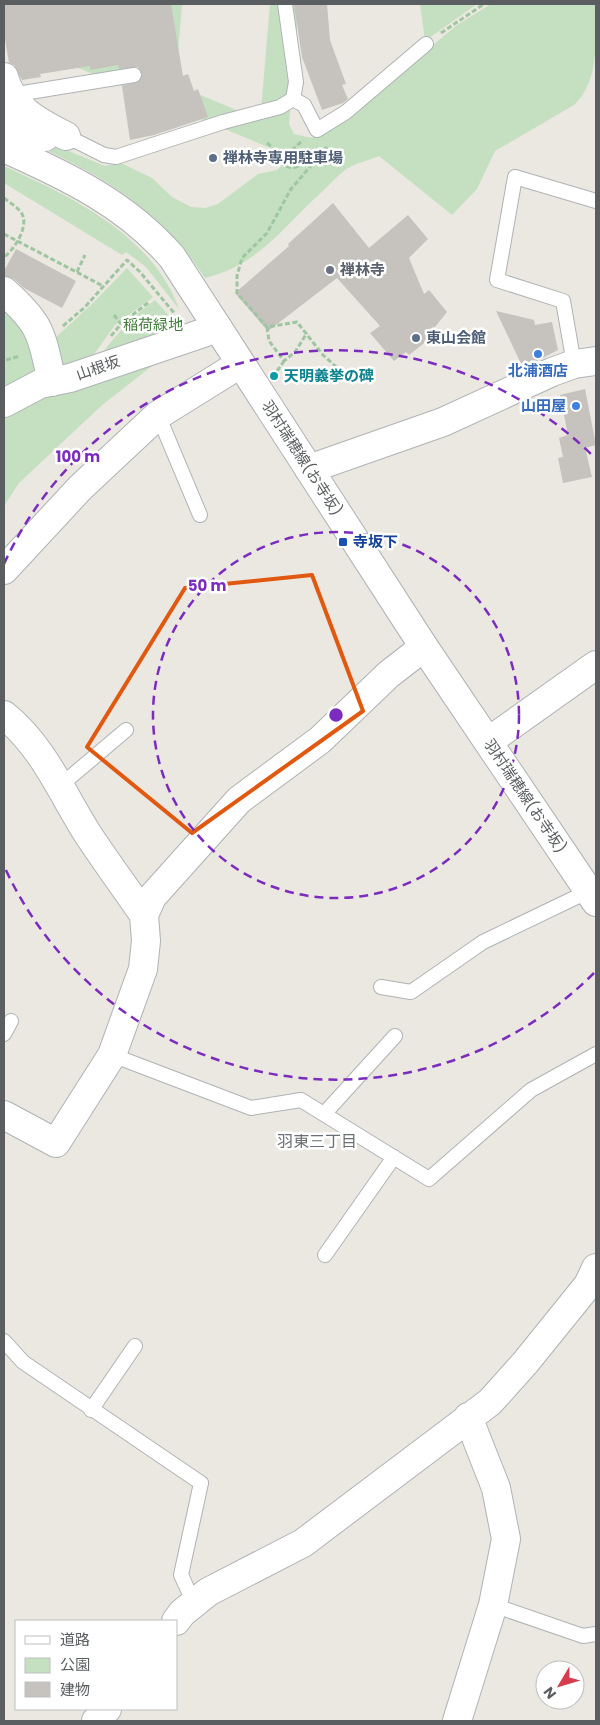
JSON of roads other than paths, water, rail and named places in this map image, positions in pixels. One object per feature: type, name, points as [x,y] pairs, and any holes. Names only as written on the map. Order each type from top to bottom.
[{"type":"street","points":[[7,86],[20,108],[34,120],[66,136]]},
{"type":"street","points":[[4,122],[34,135],[66,136]]},
{"type":"street","name":"羽村瑞穂線(お寺坂)","points":[[4,148],[79,183],[138,222],[172,257],[206,332],[240,364],[424,647],[593,896]]},
{"type":"street","points":[[4,291],[27,312],[41,332],[52,382]]},
{"type":"street","name":"山根坂","points":[[4,403],[40,384],[70,378],[206,332]]},
{"type":"street","points":[[309,469],[443,422],[552,372],[585,362]]},
{"type":"street","points":[[4,570],[80,488],[158,415],[240,364]]},
{"type":"street","points":[[4,1115],[56,1144],[112,1056],[143,969],[146,941],[144,915],[152,897],[229,809],[250,791],[320,740],[389,674],[424,647]]},
{"type":"street","points":[[489,741],[596,665]]},
{"type":"street","points":[[4,715],[20,727],[61,785],[88,835],[144,915]]},
{"type":"street","points":[[185,1612],[208,1592],[303,1543],[382,1486],[468,1417],[490,1402],[525,1363],[588,1285],[596,1268]]},
{"type":"street","points":[[457,1721],[493,1605],[506,1539],[496,1488],[468,1417]]},
{"type":"street","points":[[96,1721],[106,1710]]},
{"type":"lane","points":[[66,136],[104,155],[116,157],[223,122],[280,107],[293,99],[296,82],[285,4]]},
{"type":"lane","points":[[293,99],[304,105],[317,130],[346,112],[426,44]]},
{"type":"lane","points":[[7,86],[134,75]]},
{"type":"lane","points":[[585,362],[563,301],[497,280],[515,177],[596,201]]},
{"type":"lane","points":[[158,415],[200,515]]},
{"type":"lane","points":[[61,785],[126,730]]},
{"type":"lane","points":[[381,987],[411,992],[483,942],[593,896]]},
{"type":"lane","points":[[4,1034],[11,1021]]},
{"type":"lane","points":[[324,1114],[395,1036]]},
{"type":"lane","points":[[112,1056],[251,1108],[301,1100],[429,1179],[531,1090],[596,1054]]},
{"type":"lane","points":[[325,1255],[394,1157]]},
{"type":"lane","points":[[4,1341],[23,1362],[201,1483],[181,1575],[185,1612]]},
{"type":"lane","points":[[91,1410],[135,1346]]},
{"type":"lane","points":[[493,1605],[583,1636],[596,1634]]},
{"type":"place","name":"禅林寺専用駐車場","points":[[213,158]]},
{"type":"place","name":"禅林寺","points":[[330,270]]},
{"type":"place","name":"東山会館","points":[[416,338]]},
{"type":"place","name":"北浦酒店","points":[[538,354]]},
{"type":"place","name":"天明義挙の碑","points":[[274,376]]},
{"type":"place","name":"山田屋","points":[[576,406]]},
{"type":"place","name":"寺坂下","points":[[343,542]]},
{"type":"district","name":"羽東三丁目","points":[[317,1141]]},
{"type":"park label","name":"稲荷緑地","points":[[153,325]]}]
